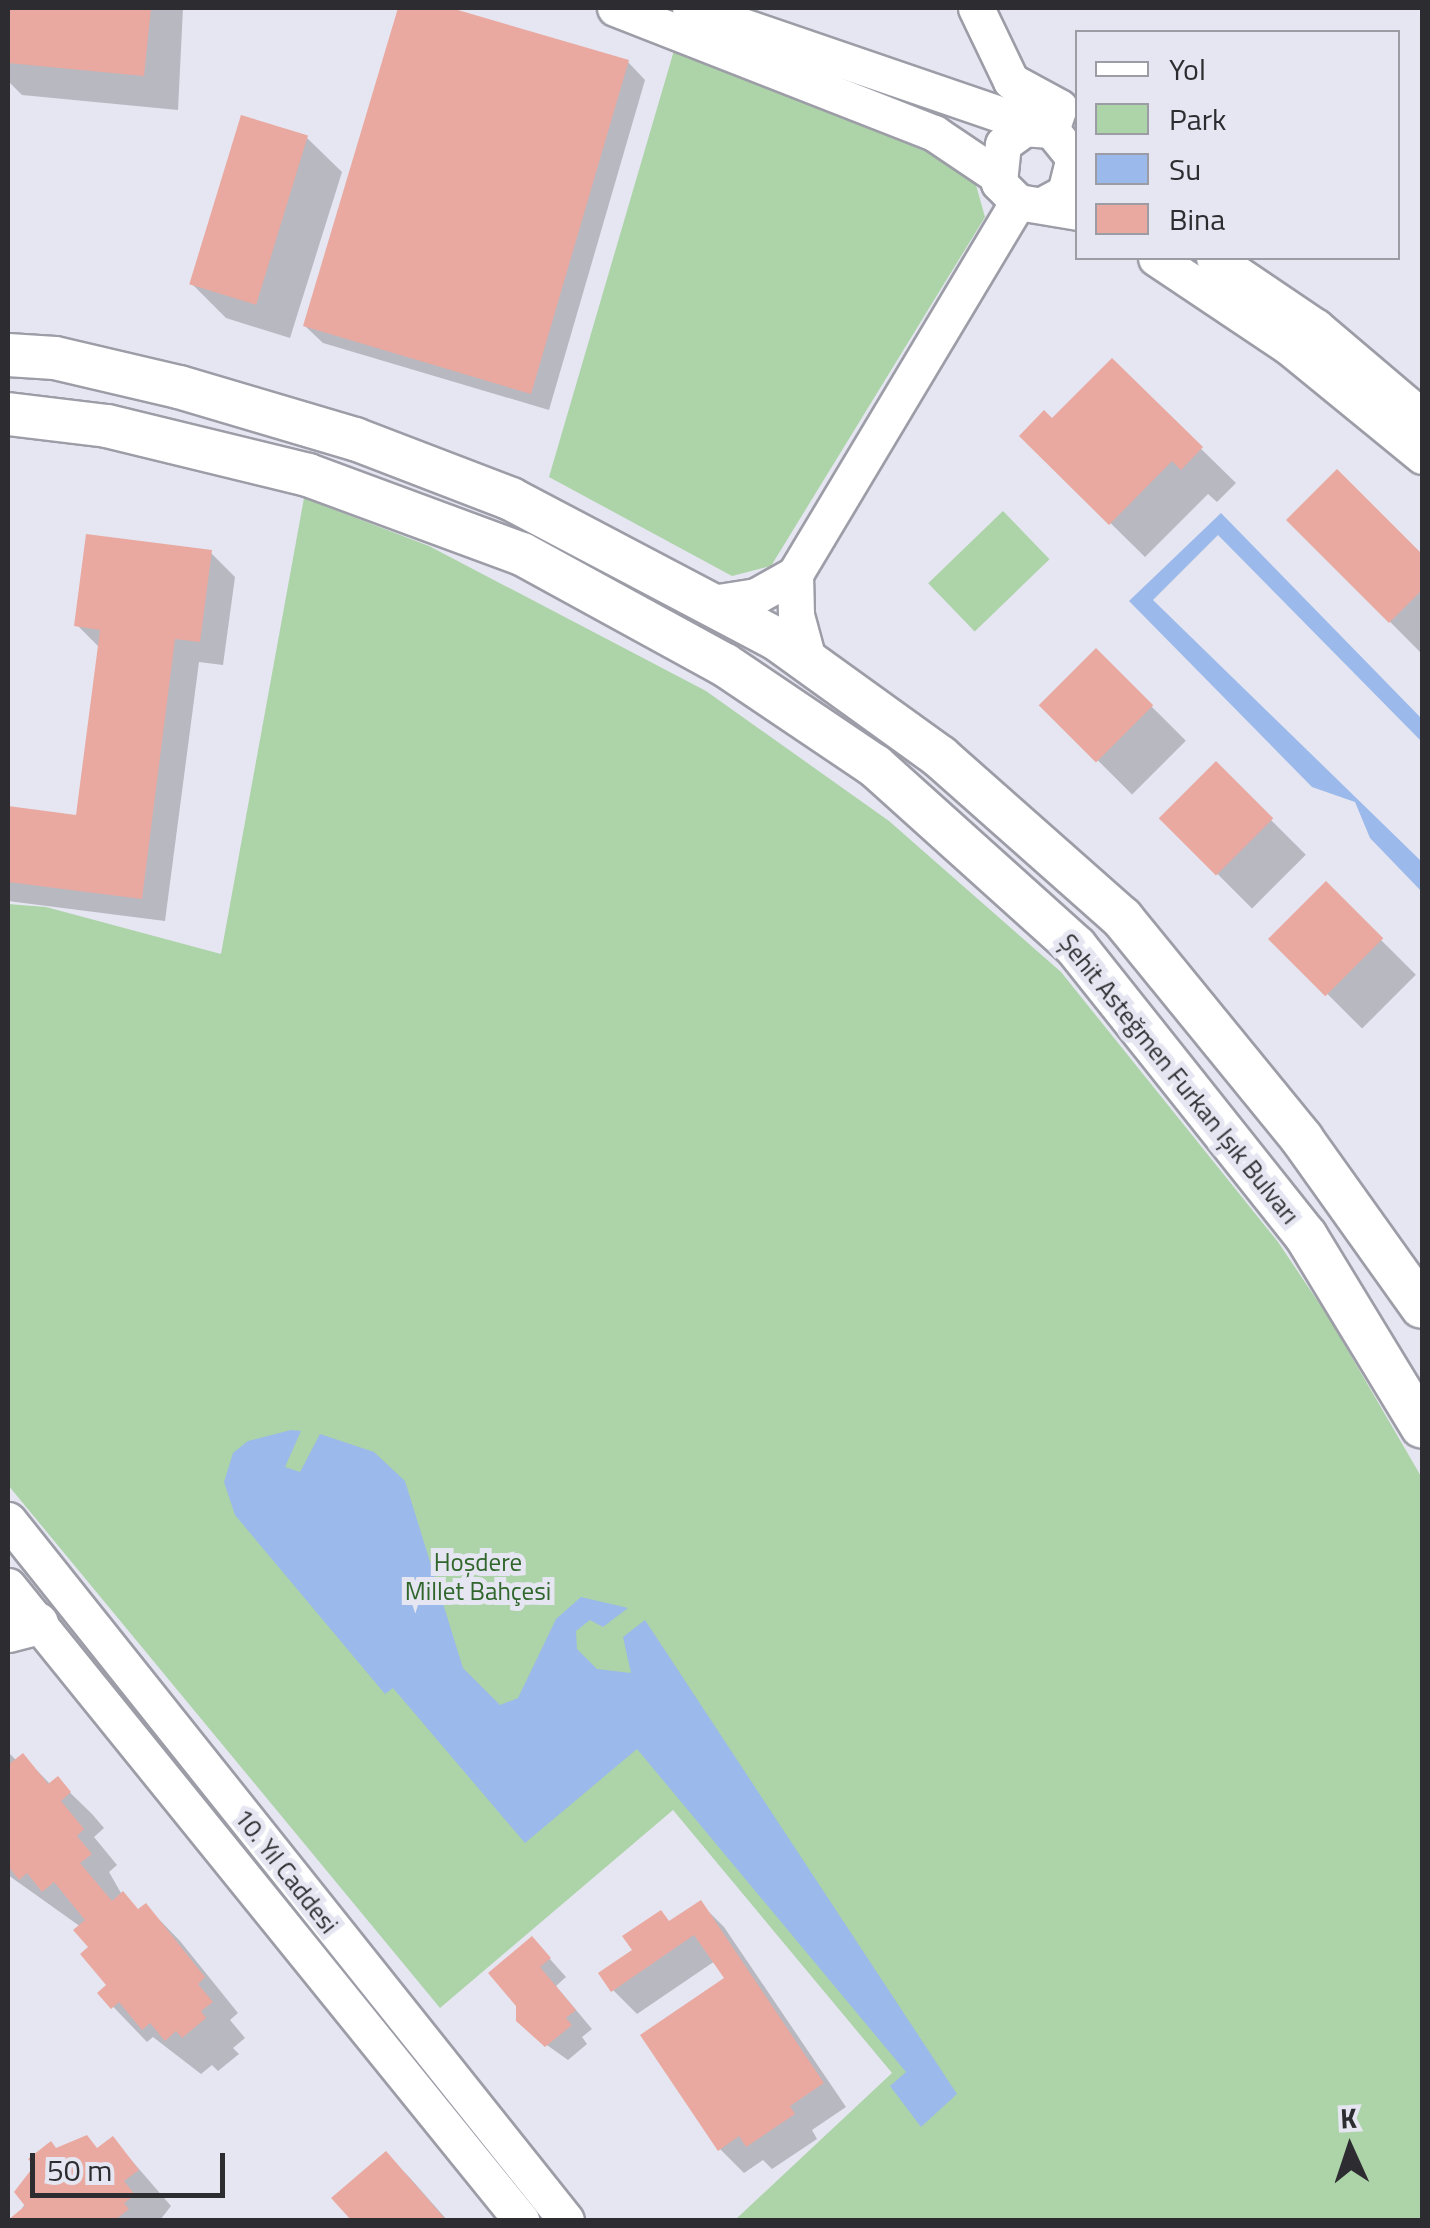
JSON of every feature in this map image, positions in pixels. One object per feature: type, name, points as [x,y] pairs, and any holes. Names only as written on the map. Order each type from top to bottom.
[{"type":"main road","points":[[8,355],[55,358],[179,386],[372,445],[511,499],[712,603],[809,663],[940,756],[1122,918],[1302,1139],[1422,1307]]},
{"type":"main road","points":[[20,414],[55,358]]},
{"type":"main road","name":"Şehit Asteğmen Furkan Işık Bulvarı","points":[[20,414],[107,426],[308,474],[522,554],[725,665],[876,766],[1076,946],[1306,1236],[1422,1428]]},
{"type":"street","points":[[615,8],[934,132],[1019,194],[1075,211]]},
{"type":"street","points":[[690,8],[1059,139]]},
{"type":"street","points":[[712,603],[756,596],[795,574],[1019,194],[1072,183],[1059,139],[1059,107],[1011,81],[976,8]]},
{"type":"street","points":[[1019,194],[1003,144],[1059,139]]},
{"type":"street","points":[[1159,260],[1289,347],[1422,456]]},
{"type":"street","points":[[1217,260],[1316,327],[1422,417]]},
{"type":"street","points":[[795,574],[796,615],[809,663]]},
{"type":"street","name":"10. Yıl Caddesi","points":[[8,1520],[566,2220]]},
{"type":"street","name":"10. Yıl Caddesi","points":[[8,1586],[22,1627],[520,2220]]},
{"type":"green space","points":[[675,47],[972,171],[985,217],[771,566],[732,576],[549,477]]},
{"type":"green space","name":"Hoşdere Millet Bahçesi","points":[[304,498],[429,546],[706,691],[889,821],[1061,972],[1278,1242],[1329,1318],[1422,1478],[1422,2220],[735,2220],[892,2073],[673,1810],[440,2008],[8,1485],[8,904],[46,907],[221,954]]},
{"type":"green space","points":[[1003,511],[1050,559],[975,631],[928,583]]},
{"type":"water","points":[[1221,513],[1422,719],[1422,742],[1218,535],[1153,600],[1422,862],[1422,892],[1370,838],[1355,802],[1312,787],[1129,601]]},
{"type":"water","points":[[301,1431],[285,1467],[300,1472],[320,1434],[374,1452],[405,1481],[463,1668],[500,1705],[518,1698],[556,1619],[581,1597],[628,1608],[603,1627],[590,1620],[576,1631],[577,1649],[597,1669],[631,1673],[623,1637],[645,1620],[957,2094],[921,2127],[890,2086],[906,2072],[637,1749],[525,1843],[393,1688],[385,1694],[235,1515],[224,1482],[233,1453],[248,1441]]},
{"type":"building","points":[[8,8],[151,8],[144,76],[8,63]]},
{"type":"building","points":[[398,8],[451,8],[629,60],[531,394],[303,326]]},
{"type":"building","points":[[241,115],[308,135],[256,305],[189,284]]},
{"type":"building","points":[[1112,358],[1203,447],[1181,470],[1172,461],[1109,525],[1019,436],[1044,410],[1052,418]]},
{"type":"building","points":[[1337,469],[1422,554],[1422,590],[1389,623],[1286,520]]},
{"type":"building","points":[[86,534],[212,550],[200,642],[175,639],[142,899],[8,882],[8,806],[76,815],[100,630],[74,626]]},
{"type":"building","points":[[1096,648],[1153,705],[1096,763],[1039,705]]},
{"type":"building","points":[[1216,761],[1273,818],[1216,876],[1159,818]]},
{"type":"building","points":[[1326,881],[1383,938],[1325,996],[1268,939]]},
{"type":"building","points":[[23,1753],[48,1784],[58,1776],[71,1792],[61,1801],[84,1829],[77,1836],[92,1854],[80,1863],[112,1901],[123,1891],[138,1909],[146,1903],[205,1977],[198,1984],[213,2002],[201,2011],[206,2018],[182,2038],[176,2031],[165,2041],[150,2023],[142,2030],[119,2002],[111,2009],[97,1993],[106,1985],[80,1954],[88,1947],[73,1930],[85,1920],[54,1882],[42,1892],[27,1873],[19,1880],[8,1866],[8,1765]]},
{"type":"building","points":[[701,1900],[824,2083],[790,2106],[795,2114],[746,2147],[739,2136],[718,2151],[640,2035],[724,1978],[694,1935],[611,1992],[598,1973],[632,1950],[622,1936],[661,1910],[669,1921]]},
{"type":"building","points":[[532,1936],[551,1958],[540,1967],[576,2010],[566,2018],[572,2025],[545,2047],[516,2021],[516,2006],[488,1973]]},
{"type":"building","points":[[87,2135],[97,2148],[113,2136],[139,2170],[124,2181],[135,2195],[124,2203],[129,2209],[115,2220],[8,2220],[25,2206],[14,2192],[34,2166],[28,2159],[51,2141],[56,2148]]},
{"type":"building","points":[[386,2151],[446,2220],[351,2220],[331,2198]]}]
